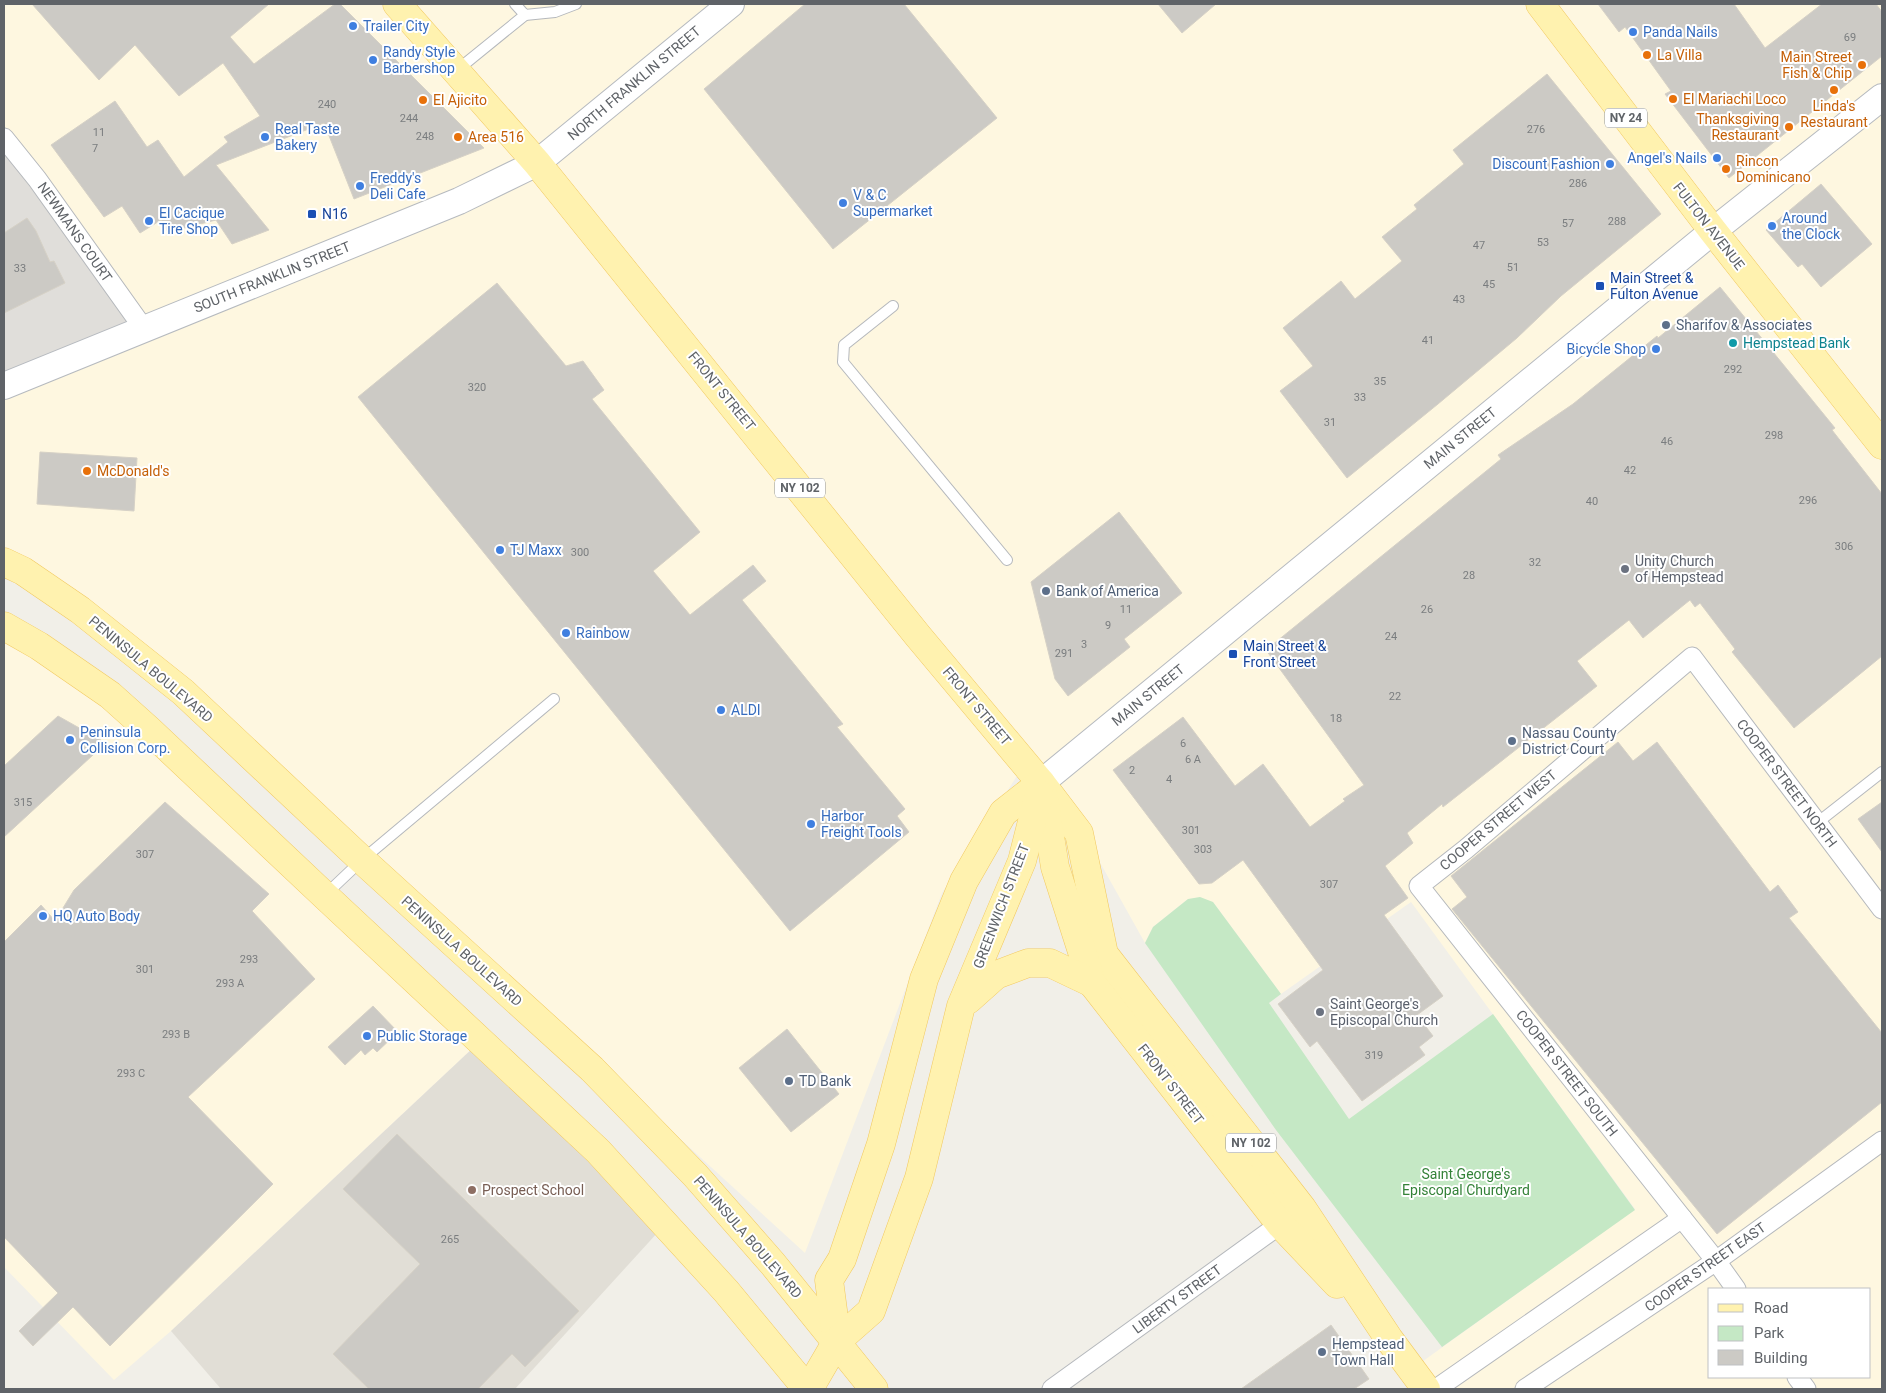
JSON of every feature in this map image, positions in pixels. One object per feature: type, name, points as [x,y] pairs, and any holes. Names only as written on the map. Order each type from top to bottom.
[{"type":"main road","name":"FRONT STREET","points":[[397,4],[537,163],[918,636],[1041,783],[1078,833],[1104,954],[1302,1208],[1389,1339],[1426,1389]]},
{"type":"main road","name":"FULTON AVENUE","points":[[1540,4],[1713,232],[1882,445]]},
{"type":"main road","name":"PENINSULA BOULEVARD","points":[[10,564],[80,610],[184,692],[362,860],[580,1058],[696,1175],[837,1341],[874,1389]]},
{"type":"main road","points":[[4,626],[39,646],[110,695],[598,1151],[726,1291],[808,1389]]},
{"type":"main road","name":"FRONT STREET","points":[[1041,783],[1055,867],[1092,982],[1280,1224],[1389,1339]]},
{"type":"main road","name":"GREENWICH STREET","points":[[808,1389],[837,1341],[871,1311],[919,1178],[961,1006],[1022,861],[1041,783]]},
{"type":"main road","points":[[837,1341],[828,1280],[842,1259],[882,1144],[924,979],[964,881],[1002,813],[1041,783]]},
{"type":"main road","points":[[961,1006],[996,975],[1028,963],[1050,963],[1092,982]]},
{"type":"street","name":"NORTH FRANKLIN STREET","points":[[537,163],[731,4]]},
{"type":"street","name":"MAIN STREET","points":[[1041,783],[1713,232],[1882,97]]},
{"type":"street","name":"NEWMANS COURT","points":[[4,138],[37,179],[144,329]]},
{"type":"street","name":"SOUTH FRANKLIN STREET","points":[[4,386],[459,201],[537,163]]},
{"type":"street","name":"COOPER STREET NORTH","points":[[1692,657],[1882,909]]},
{"type":"street","name":"COOPER STREET WEST","points":[[1419,886],[1692,657]]},
{"type":"street","name":"COOPER STREET SOUTH","points":[[1419,886],[1716,1261],[1735,1288]]},
{"type":"street","name":"COOPER STREET EAST","points":[[1525,1389],[1716,1261],[1882,1141]]},
{"type":"street","name":"LIBERTY STREET","points":[[1052,1389],[1302,1208]]},
{"type":"street","points":[[1436,1389],[1682,1218]]},
{"type":"street","points":[[1798,1378],[1806,1389]]},
{"type":"lane","points":[[515,4],[525,15]]},
{"type":"lane","points":[[456,72],[525,15],[555,12],[576,4]]},
{"type":"lane","points":[[893,306],[844,346],[843,362],[1007,560]]},
{"type":"lane","points":[[324,895],[362,860],[554,699]]},
{"type":"lane","points":[[1817,823],[1882,772]]},
{"type":"shaded area","points":[[4,4],[1882,4],[1882,1389],[1426,1389],[1412,1369],[1635,1209],[1411,902],[1281,994],[1213,902],[1188,899],[1153,927],[1145,943],[1084,834],[1022,768],[942,893],[805,1253],[478,954],[4,554]]},
{"type":"shaded area","points":[[4,153],[137,326],[4,381]]},
{"type":"shaded area","points":[[4,635],[102,699],[474,1047],[171,1331],[114,1380],[4,1267]]},
{"type":"shaded area","name":"Prospect School","points":[[474,1047],[659,1231],[515,1389],[221,1389],[171,1331]]},
{"type":"green space","name":"Saint George's Episcopal Churdyard","points":[[1200,897],[1213,902],[1281,994],[1269,1003],[1349,1119],[1493,1014],[1635,1210],[1442,1347],[1276,1130],[1145,943],[1153,927],[1188,899]]},
{"type":"building","points":[[32,4],[269,4],[230,37],[254,64],[335,4],[340,4],[484,148],[354,199],[324,123],[216,165],[269,230],[232,244],[216,220],[168,232],[161,220],[140,233],[122,206],[104,217],[51,145],[115,101],[147,147],[158,140],[184,177],[228,142],[224,137],[260,116],[223,63],[179,96],[135,45],[99,80]]},
{"type":"building","points":[[805,4],[904,4],[997,118],[833,249],[704,89]]},
{"type":"building","points":[[1158,4],[1216,4],[1182,33]]},
{"type":"building","points":[[1598,4],[1734,4],[1765,48],[1822,4],[1876,4],[1882,12],[1882,56],[1729,178],[1665,94],[1671,91],[1625,27],[1619,32]]},
{"type":"building","points":[[1547,74],[1661,214],[1561,296],[1517,338],[1347,478],[1280,391],[1313,366],[1283,328],[1341,281],[1355,299],[1402,261],[1382,237],[1417,209],[1414,205],[1464,164],[1453,150]]},
{"type":"building","points":[[1821,184],[1872,244],[1821,287],[1802,264],[1798,267],[1766,230]]},
{"type":"building","points":[[27,218],[36,231],[50,262],[54,261],[65,283],[4,313],[4,233]]},
{"type":"building","points":[[497,283],[566,366],[583,361],[604,390],[592,399],[700,532],[653,571],[690,615],[753,565],[766,581],[742,600],[843,724],[837,727],[905,809],[897,816],[909,832],[790,931],[358,397]]},
{"type":"building","points":[[1720,287],[1835,428],[1832,430],[1882,494],[1882,656],[1794,728],[1732,652],[1735,649],[1700,603],[1695,607],[1690,600],[1643,638],[1629,620],[1577,661],[1597,686],[1443,807],[1442,804],[1407,833],[1413,843],[1385,866],[1408,898],[1384,915],[1443,996],[1417,1015],[1433,1036],[1419,1047],[1425,1055],[1362,1101],[1317,1041],[1310,1047],[1278,1004],[1323,970],[1243,860],[1212,883],[1199,884],[1113,770],[1183,717],[1235,786],[1263,764],[1310,827],[1345,801],[1343,799],[1364,785],[1266,650],[1501,459],[1498,455],[1573,404]]},
{"type":"building","name":"McDonald's","points":[[40,452],[137,458],[134,511],[37,504]]},
{"type":"building","points":[[1119,512],[1182,593],[1124,639],[1130,647],[1068,696],[1055,679],[1031,582]]},
{"type":"building","points":[[58,716],[106,743],[4,837],[4,766]]},
{"type":"building","points":[[1618,742],[1633,761],[1657,742],[1770,892],[1778,885],[1798,912],[1789,918],[1882,1033],[1882,1102],[1717,1234],[1452,909],[1467,897],[1451,876]]},
{"type":"building","points":[[165,802],[269,894],[252,911],[315,979],[188,1097],[273,1184],[110,1346],[73,1307],[33,1346],[19,1331],[58,1293],[4,1237],[4,942],[41,905],[55,921],[74,890]]},
{"type":"building","points":[[1882,802],[1882,852],[1858,819]]},
{"type":"building","name":"Public Storage","points":[[373,1006],[398,1032],[377,1052],[373,1048],[365,1055],[361,1050],[345,1065],[328,1047]]},
{"type":"building","name":"TD Bank","points":[[787,1029],[839,1094],[791,1132],[739,1068]]},
{"type":"building","points":[[397,1134],[579,1311],[525,1367],[512,1354],[478,1389],[369,1389],[333,1354],[420,1264],[343,1189]]},
{"type":"building","name":"Hempstead Town Hall","points":[[1331,1325],[1369,1379],[1354,1389],[1241,1389]]},
{"type":"place","name":"Trailer City","points":[[353,26]]},
{"type":"place","name":"Panda Nails","points":[[1633,32]]},
{"type":"place","name":"La Villa","points":[[1647,55]]},
{"type":"place","name":"Randy Style Barbershop","points":[[373,60]]},
{"type":"place","name":"Main Street Fish & Chip","points":[[1862,65]]},
{"type":"place","name":"Linda's Restaurant","points":[[1834,90]]},
{"type":"place","name":"El Mariachi Loco","points":[[1673,99]]},
{"type":"place","name":"El Ajicito","points":[[423,100]]},
{"type":"place","name":"Thanksgiving Restaurant","points":[[1789,127]]},
{"type":"place","name":"Real Taste Bakery","points":[[265,137]]},
{"type":"place","name":"Area 516","points":[[458,137]]},
{"type":"place","name":"Angel's Nails","points":[[1717,158]]},
{"type":"place","name":"Discount Fashion","points":[[1610,164]]},
{"type":"place","name":"Rincon Dominicano","points":[[1726,169]]},
{"type":"place","name":"Freddy's Deli Cafe","points":[[360,186]]},
{"type":"place","name":"V & C Supermarket","points":[[843,203]]},
{"type":"place","name":"N16","points":[[312,214]]},
{"type":"place","name":"El Cacique Tire Shop","points":[[149,221]]},
{"type":"place","name":"Around the Clock","points":[[1772,226]]},
{"type":"place","name":"Main Street & Fulton Avenue","points":[[1600,286]]},
{"type":"place","name":"Sharifov & Associates","points":[[1666,325]]},
{"type":"place","name":"Hempstead Bank","points":[[1733,343]]},
{"type":"place","name":"Bicycle Shop","points":[[1656,349]]},
{"type":"place","name":"McDonald's","points":[[87,471]]},
{"type":"place","name":"TJ Maxx","points":[[500,550]]},
{"type":"place","name":"Unity Church of Hempstead","points":[[1625,569]]},
{"type":"place","name":"Bank of America","points":[[1046,591]]},
{"type":"place","name":"Rainbow","points":[[566,633]]},
{"type":"place","name":"Main Street & Front Street","points":[[1233,654]]},
{"type":"place","name":"ALDI","points":[[721,710]]},
{"type":"place","name":"Peninsula Collision Corp.","points":[[70,740]]},
{"type":"place","name":"Nassau County District Court","points":[[1512,741]]},
{"type":"place","name":"Harbor Freight Tools","points":[[811,824]]},
{"type":"place","name":"HQ Auto Body","points":[[43,916]]},
{"type":"place","name":"Saint George's Episcopal Church","points":[[1320,1012]]},
{"type":"place","name":"Public Storage","points":[[367,1036]]},
{"type":"place","name":"TD Bank","points":[[789,1081]]},
{"type":"place","name":"Prospect School","points":[[472,1190]]},
{"type":"place","name":"Hempstead Town Hall","points":[[1322,1352]]}]
